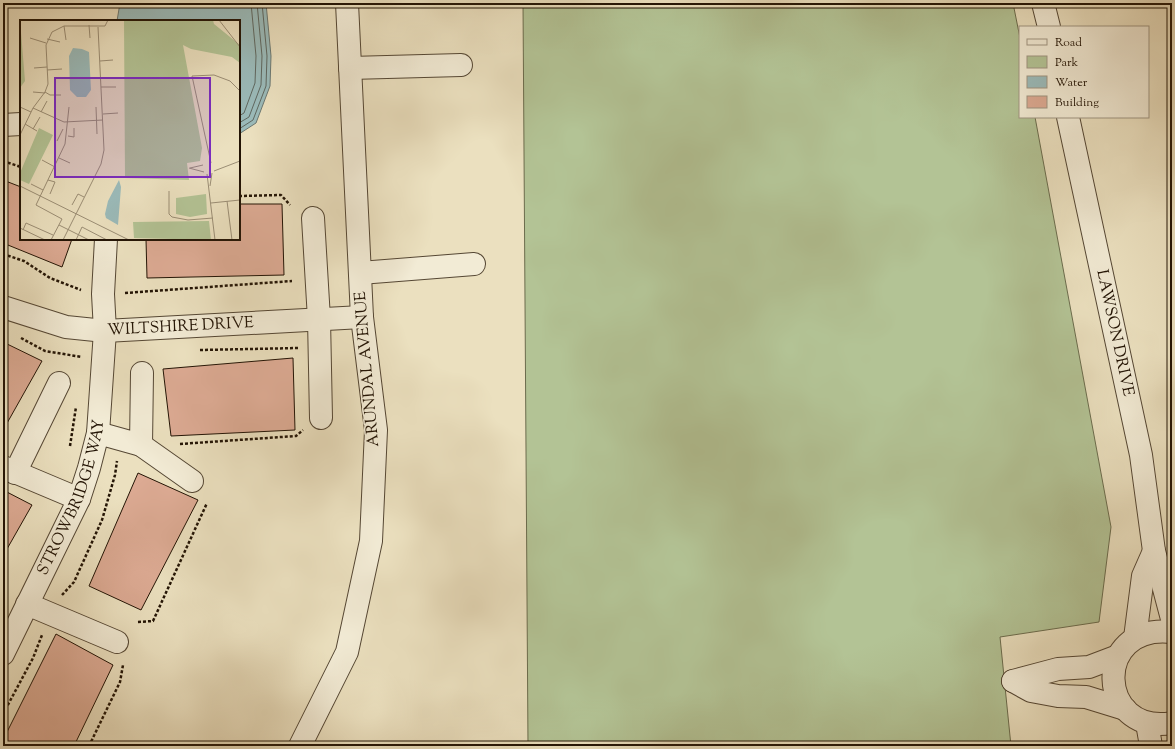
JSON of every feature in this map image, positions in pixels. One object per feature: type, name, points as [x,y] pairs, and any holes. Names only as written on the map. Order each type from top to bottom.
[{"type":"street","name":"ARUNDAL AVENUE","points":[[300,746],[347,652],[371,541],[376,430],[362,317],[347,3]]},
{"type":"street","points":[[1044,3],[1049,26]]},
{"type":"street","points":[[350,68],[461,65]]},
{"type":"street","name":"LAWSON DRIVE","points":[[1068,118],[1141,455],[1154,551],[1172,619]]},
{"type":"street","points":[[3,125],[20,124]]},
{"type":"street","points":[[313,218],[319,320],[314,423]]},
{"type":"street","name":"STROWBRIDGE WAY","points":[[3,654],[79,499],[98,433],[104,331],[103,294],[106,240]]},
{"type":"street","points":[[360,273],[474,264]]},
{"type":"street","name":"WILTSHIRE DRIVE","points":[[3,307],[66,327],[104,331],[362,317]]},
{"type":"street","points":[[141,445],[142,373]]},
{"type":"street","points":[[59,383],[9,470],[79,499]]},
{"type":"street","points":[[98,433],[141,445],[192,481]]},
{"type":"street","points":[[1135,638],[1143,576],[1154,551]]},
{"type":"street","points":[[27,604],[117,642]]},
{"type":"street","points":[[1172,632],[1160,631],[1147,633],[1135,638],[1125,646],[1118,656],[1114,669],[1113,683],[1117,697],[1125,709],[1135,718],[1147,723],[1162,725],[1172,723]]},
{"type":"street","points":[[1118,656],[1089,666],[1058,670],[1013,681],[1030,691],[1058,696],[1086,697],[1125,709]]},
{"type":"street","points":[[1147,723],[1151,746]]},
{"type":"path","points":[[3,161],[20,167]]},
{"type":"path","points":[[240,196],[281,195],[290,205]]},
{"type":"path","points":[[3,254],[24,261],[50,278],[93,295],[292,281]]},
{"type":"path","points":[[194,350],[297,348],[304,346]]},
{"type":"path","points":[[174,445],[296,436],[314,423]]},
{"type":"path","points":[[138,622],[153,621],[207,503]]},
{"type":"path","points":[[3,714],[33,658],[51,615]]},
{"type":"path","points":[[89,746],[120,682],[122,665]]},
{"type":"green space","points":[[523,3],[1013,3],[1019,33],[1019,118],[1035,118],[1111,527],[1099,622],[1000,637],[1011,746],[528,746]]},
{"type":"water","points":[[120,3],[266,3],[271,56],[270,86],[256,123],[240,133],[240,20],[117,20]]},
{"type":"building","points":[[3,180],[20,187],[20,240],[72,240],[62,267],[3,243]]},
{"type":"building","points":[[240,204],[282,204],[284,275],[147,278],[146,240],[240,240]]},
{"type":"building","points":[[3,342],[42,361],[6,425],[3,424]]},
{"type":"building","points":[[293,358],[295,430],[171,436],[163,369]]},
{"type":"building","points":[[138,473],[198,500],[141,610],[89,586]]},
{"type":"building","points":[[3,490],[32,505],[3,556]]},
{"type":"building","points":[[56,634],[113,665],[74,746],[3,746],[3,740]]}]
